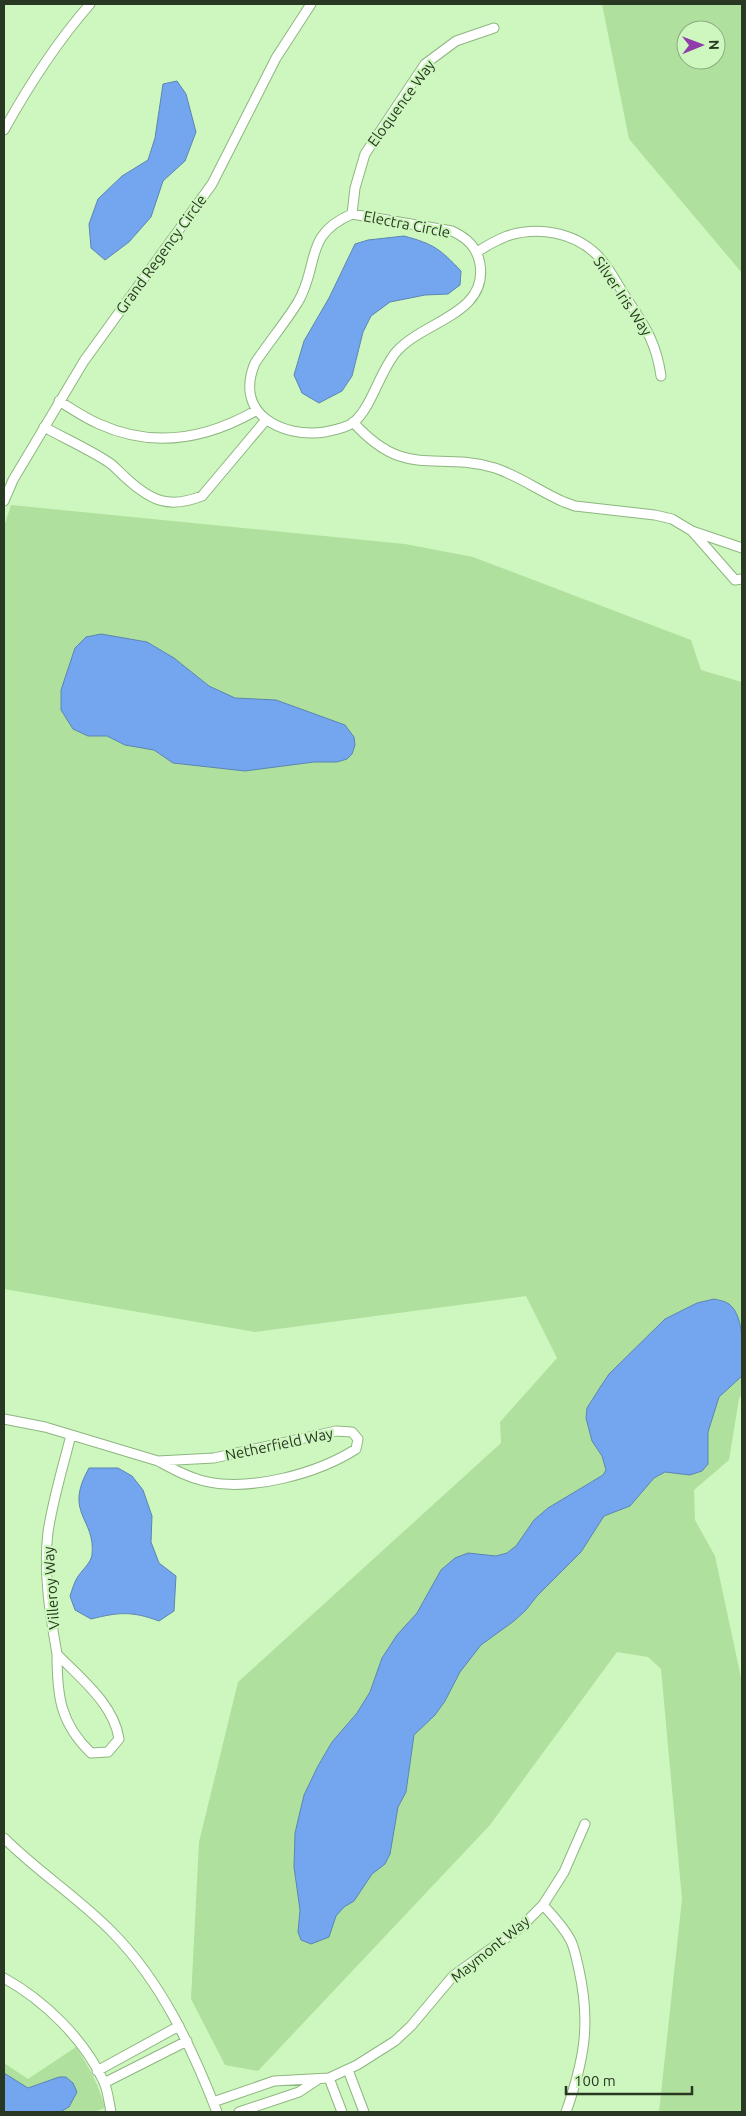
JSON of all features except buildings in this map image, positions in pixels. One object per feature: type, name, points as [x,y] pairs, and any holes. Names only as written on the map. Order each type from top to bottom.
[{"type":"street","points":[[4,130],[28,87],[58,43],[90,4]]},
{"type":"street","name":"Grand Regency Circle","points":[[4,501],[13,480],[89,353],[212,184],[276,58],[311,4]]},
{"type":"street","name":"Eloquence Way","points":[[352,214],[355,188],[365,154],[425,64],[456,41],[494,28]]},
{"type":"street","name":"Electra Circle","points":[[265,421],[257,410],[250,393],[249,382],[255,362],[298,301],[319,239],[332,224],[352,214],[452,231],[464,237],[477,252]]},
{"type":"street","name":"Silver Iris Way","points":[[477,252],[506,236],[533,231],[559,234],[596,254],[650,333],[662,376]]},
{"type":"street","points":[[44,428],[108,461],[139,489],[156,500],[171,503],[188,501],[202,496],[265,421],[281,428],[307,433],[331,431],[353,422],[364,409],[390,360],[398,350],[418,333],[463,308],[473,299],[479,287],[481,274],[477,252]]},
{"type":"street","points":[[59,401],[99,425],[147,437],[172,439],[219,428],[236,422],[257,410]]},
{"type":"street","points":[[353,422],[376,445],[407,459],[473,464],[495,468],[575,506],[655,515],[672,519],[692,531],[742,548]]},
{"type":"street","points":[[692,531],[735,580],[742,579]]},
{"type":"street","name":"Netherfield Way","points":[[4,1419],[46,1427],[158,1461],[184,1475],[204,1481],[224,1483],[265,1482],[298,1473],[344,1456],[356,1449],[358,1439],[352,1432],[336,1431],[239,1453],[200,1459],[158,1461]]},
{"type":"street","name":"Villeroy Way","points":[[57,1654],[101,1702],[117,1726],[119,1739],[108,1752],[91,1753],[76,1739],[65,1719],[58,1690],[57,1654],[49,1603],[47,1571],[48,1534],[71,1435]]},
{"type":"street","name":"Maymont Way","points":[[316,2080],[329,2078],[348,2070],[374,2056],[395,2040],[411,2026],[453,1976],[506,1939],[542,1905],[564,1872],[586,1824]]},
{"type":"street","points":[[4,1838],[113,1933],[146,1974],[187,2041],[217,2112]]},
{"type":"street","points":[[542,1905],[562,1925],[571,1941],[585,2008],[582,2058],[566,2112]]},
{"type":"street","points":[[4,1978],[17,1985],[47,2009],[72,2033],[87,2053],[104,2083],[111,2112]]},
{"type":"street","points":[[98,2072],[179,2026]]},
{"type":"street","points":[[104,2083],[187,2041]]},
{"type":"street","points":[[348,2070],[364,2112]]},
{"type":"street","points":[[213,2102],[274,2081],[299,2078],[316,2080]]},
{"type":"street","points":[[329,2078],[342,2112]]},
{"type":"street","points":[[239,2112],[299,2092],[316,2080]]},
{"type":"green space","points":[[602,4],[742,4],[742,273],[629,139]]},
{"type":"green space","points":[[11,505],[405,544],[473,557],[691,640],[701,670],[742,682],[742,1394],[739,1399],[729,1460],[694,1490],[695,1520],[715,1556],[742,1682],[742,2112],[659,2112],[682,1899],[661,1669],[648,1657],[617,1652],[490,1825],[258,2071],[225,2065],[191,1999],[199,1842],[238,1682],[501,1443],[500,1422],[557,1358],[526,1296],[255,1332],[4,1289],[4,526]]},
{"type":"green space","points":[[76,2047],[93,2076],[105,2108],[94,2112],[4,2112],[4,2063],[28,2079]]},
{"type":"water","points":[[177,81],[186,94],[196,132],[185,161],[163,181],[151,217],[129,242],[105,260],[91,248],[89,224],[98,199],[122,176],[148,160],[155,138],[163,84]]},
{"type":"water","points":[[404,236],[430,245],[447,257],[461,271],[460,285],[448,294],[425,295],[390,302],[371,316],[363,332],[352,376],[342,391],[319,403],[302,393],[294,375],[304,341],[329,298],[355,244],[368,240]]},
{"type":"water","points":[[101,634],[147,642],[174,658],[209,686],[235,698],[276,700],[345,725],[354,737],[355,745],[352,754],[347,759],[337,762],[314,762],[245,771],[173,763],[154,750],[125,745],[107,736],[88,736],[73,729],[61,710],[61,690],[75,648],[86,637]]},
{"type":"water","points":[[714,1299],[729,1304],[738,1318],[742,1337],[742,1376],[719,1397],[708,1432],[708,1464],[702,1471],[690,1475],[665,1472],[654,1478],[630,1506],[604,1516],[581,1552],[537,1596],[526,1610],[481,1645],[460,1672],[445,1701],[435,1715],[414,1735],[406,1792],[398,1807],[390,1854],[385,1864],[372,1874],[354,1901],[344,1907],[336,1916],[329,1937],[311,1944],[301,1940],[298,1932],[300,1910],[294,1867],[295,1833],[304,1795],[332,1742],[357,1713],[370,1692],[382,1658],[397,1635],[417,1613],[441,1570],[455,1558],[468,1553],[496,1556],[507,1553],[516,1546],[534,1520],[548,1508],[603,1475],[606,1470],[602,1456],[592,1441],[586,1418],[587,1408],[609,1374],[665,1319],[697,1303]]},
{"type":"water","points":[[89,1468],[118,1468],[132,1476],[143,1490],[152,1516],[151,1542],[159,1563],[176,1576],[174,1611],[159,1621],[133,1614],[110,1615],[91,1619],[75,1610],[70,1596],[76,1580],[90,1561],[92,1555],[90,1532],[82,1515],[79,1496],[82,1483]]},
{"type":"water","points":[[4,2073],[28,2088],[59,2077],[66,2077],[73,2083],[77,2092],[69,2107],[60,2112],[4,2112]]}]
